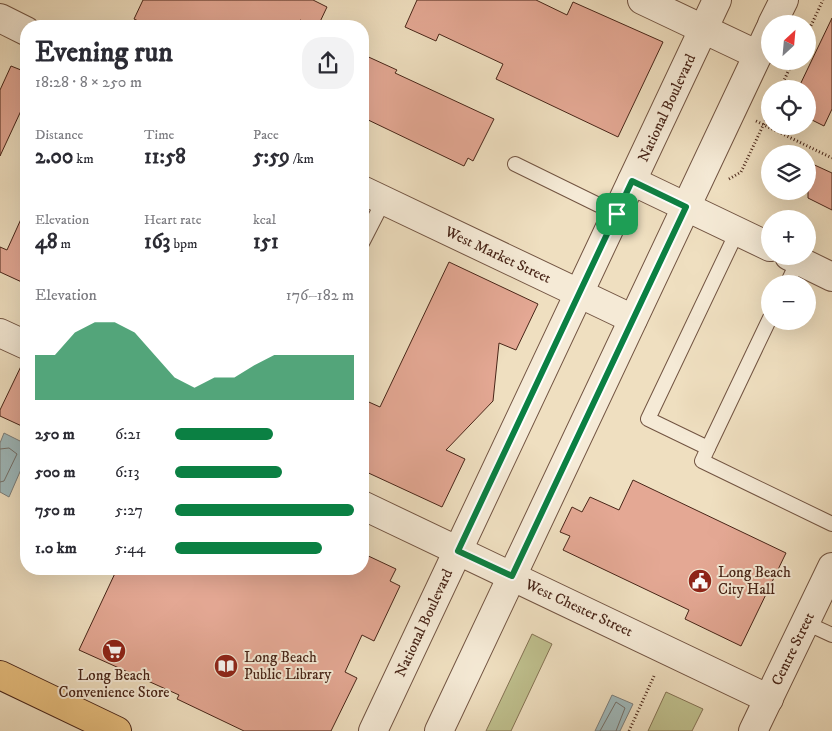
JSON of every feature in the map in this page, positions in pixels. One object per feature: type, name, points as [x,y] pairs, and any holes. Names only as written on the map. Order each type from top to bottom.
[{"type":"highway","points":[[0,675],[117,731]]},
{"type":"street","points":[[642,0],[758,55]]},
{"type":"street","name":"National Boulevard","points":[[373,731],[717,0]]},
{"type":"street","points":[[776,15],[784,0]]},
{"type":"street","points":[[0,18],[20,28]]},
{"type":"street","points":[[439,731],[761,48]]},
{"type":"street","points":[[632,181],[761,243]]},
{"type":"street","name":"West Market Street","points":[[373,195],[633,319]]},
{"type":"street","points":[[791,267],[832,277]]},
{"type":"street","points":[[0,332],[20,342]]},
{"type":"street","name":"West Chester Street","points":[[369,508],[769,699]]},
{"type":"street","name":"Centre Street","points":[[753,731],[832,567]]},
{"type":"lane","points":[[515,164],[617,214]]},
{"type":"lane","points":[[369,212],[373,195]]},
{"type":"lane","points":[[708,448],[648,419],[737,232]]},
{"type":"lane","points":[[764,330],[702,460],[832,524]]},
{"type":"lane","points":[[806,622],[832,635]]},
{"type":"path","points":[[816,15],[823,0]]},
{"type":"path","points":[[732,111],[761,124]]},
{"type":"path","points":[[726,182],[741,172],[761,129]]},
{"type":"path","points":[[784,135],[831,157],[832,151]]},
{"type":"path","points":[[628,731],[654,676]]},
{"type":"green space","points":[[532,634],[552,644],[511,731],[486,731]]},
{"type":"green space","points":[[666,692],[703,709],[692,731],[648,731]]},
{"type":"water","points":[[4,433],[20,441],[20,472],[9,497],[0,492],[0,443]]},
{"type":"water","points":[[612,695],[633,704],[620,731],[595,731]]},
{"type":"building","points":[[143,0],[313,0],[327,7],[321,20],[134,19]]},
{"type":"building","points":[[417,0],[536,0],[567,15],[573,2],[663,42],[618,137],[496,79],[503,64],[439,34],[436,41],[405,27]]},
{"type":"building","points":[[832,18],[832,109],[824,126],[816,122],[816,80],[802,80],[807,70],[816,70],[816,51]]},
{"type":"building","points":[[369,57],[397,70],[395,73],[494,119],[473,161],[468,158],[464,166],[369,120]]},
{"type":"building","points":[[11,66],[20,70],[20,113],[0,156],[0,90]]},
{"type":"building","points":[[816,166],[832,173],[832,210],[812,200],[816,200]]},
{"type":"building","points":[[20,221],[20,281],[0,272],[0,247],[7,250]]},
{"type":"building","points":[[449,262],[538,304],[516,350],[499,343],[493,401],[446,450],[465,459],[442,507],[369,473],[369,402],[380,407]]},
{"type":"building","points":[[20,368],[20,425],[0,416],[0,410]]},
{"type":"building","name":"Long Beach City Hall","points":[[633,480],[786,553],[741,646],[685,619],[689,610],[563,550],[570,536],[560,532],[572,507],[582,512],[590,497],[619,510]]},
{"type":"building","points":[[369,556],[396,569],[390,581],[400,586],[374,641],[362,635],[345,672],[357,678],[331,731],[244,731],[177,699],[179,695],[79,650],[114,575],[369,575]]},
{"type":"place","name":"Long Beach City Hall","points":[[700,581]]},
{"type":"place","name":"Long Beach Convenience Store","points":[[114,651]]},
{"type":"place","name":"Long Beach Public Library","points":[[226,666]]},
{"type":"route","points":[[632,181],[686,207],[512,576],[458,551],[617,214],[632,181]]}]
